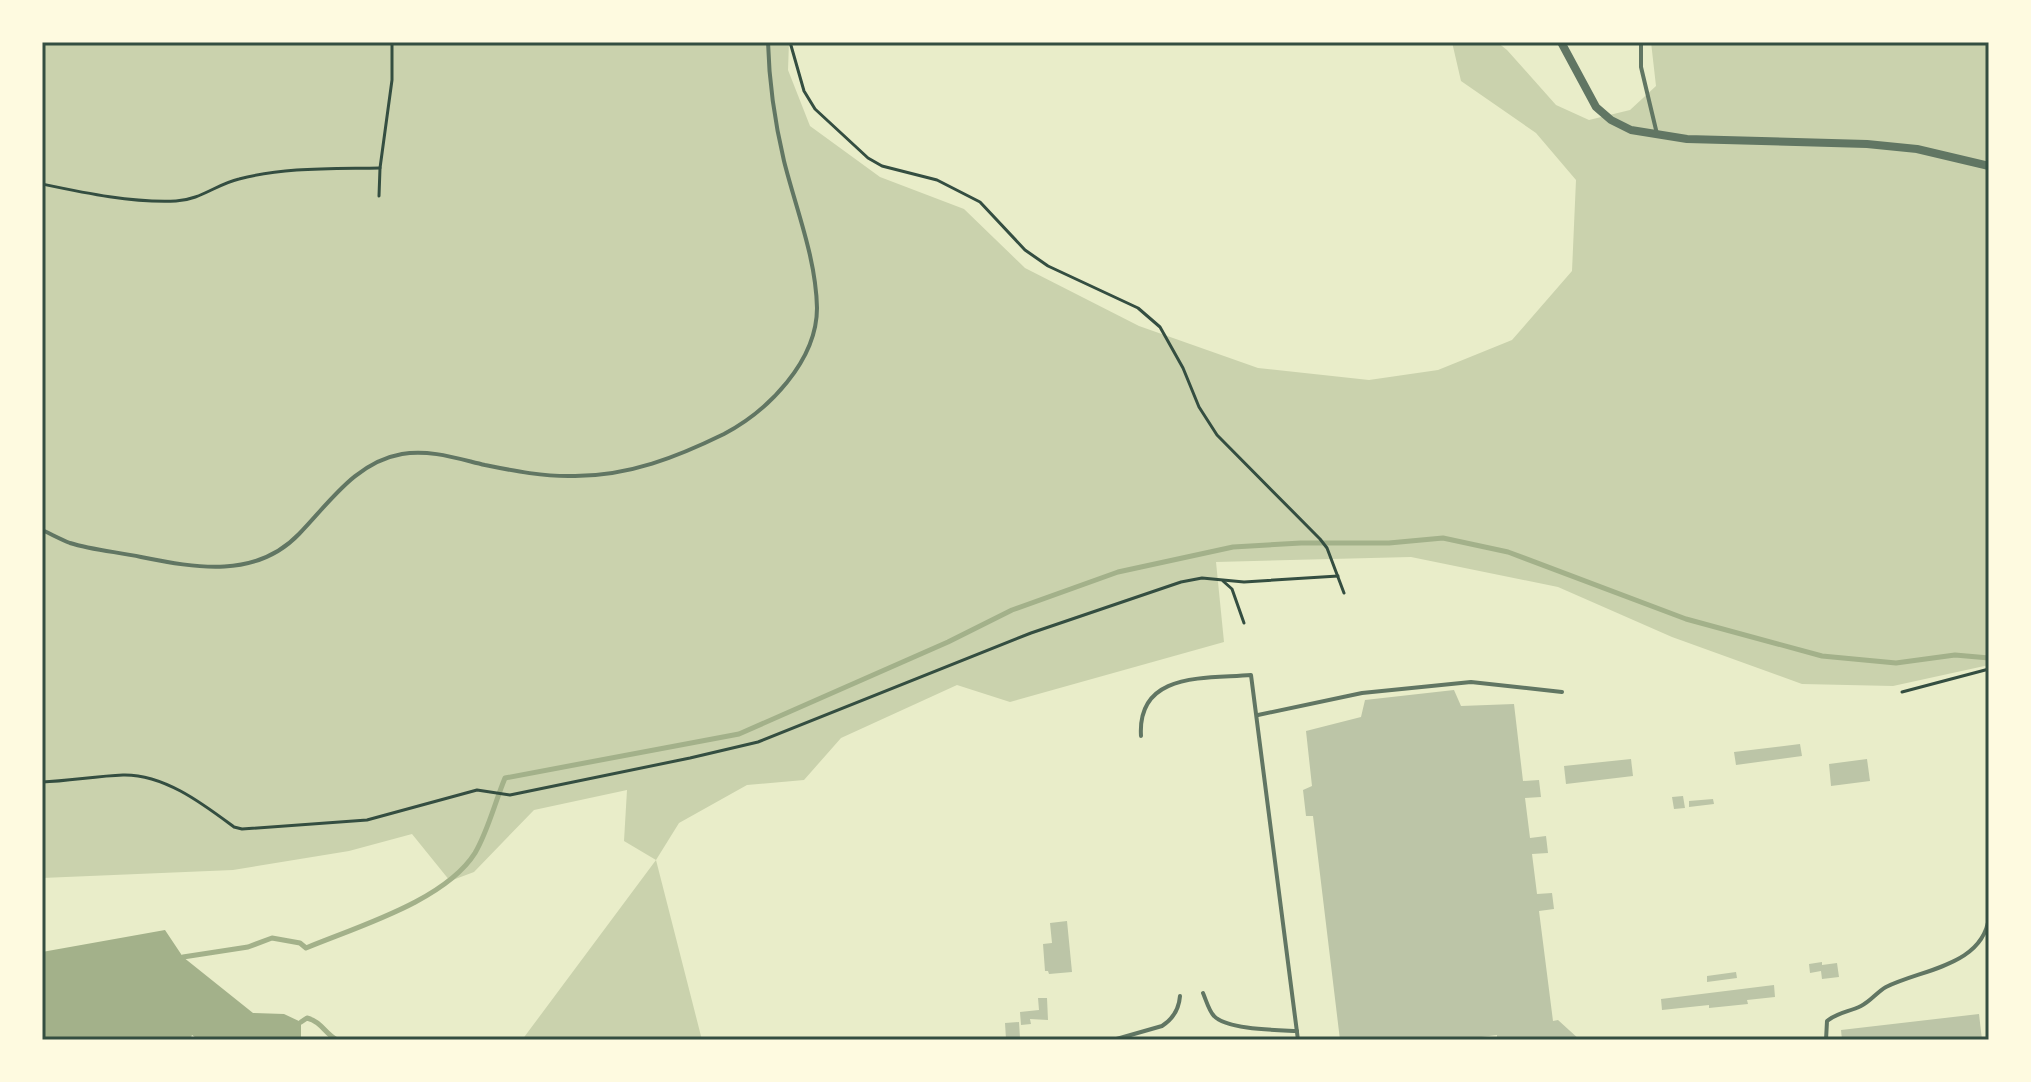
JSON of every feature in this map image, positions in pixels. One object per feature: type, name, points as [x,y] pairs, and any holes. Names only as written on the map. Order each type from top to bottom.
[{"type":"street","points":[[1561,42],[1596,107],[1621,125],[1657,136],[1867,144],[1917,149],[1989,166]]},
{"type":"lane","points":[[42,530],[70,543],[201,568],[228,567],[271,555],[297,536],[342,486],[372,465],[403,454],[446,455],[526,473],[576,476],[635,470],[683,454],[740,425],[772,398],[793,374],[809,344],[817,310],[805,238],[784,161],[769,70],[768,42]]},
{"type":"lane","points":[[1641,42],[1641,67],[1657,136]]},
{"type":"lane","points":[[1141,736],[1143,711],[1161,687],[1184,681],[1251,675],[1298,1040]]},
{"type":"lane","points":[[1258,715],[1362,693],[1471,682],[1562,692]]},
{"type":"lane","points":[[1826,1040],[1827,1021],[1836,1014],[1861,1006],[1888,986],[1965,955],[1987,931],[1989,917]]},
{"type":"lane","points":[[1203,993],[1214,1017],[1222,1021],[1297,1031]]},
{"type":"lane","points":[[1113,1040],[1170,1021],[1180,1005],[1180,996]]},
{"type":"path","points":[[379,196],[392,80],[392,42]]},
{"type":"path","points":[[790,42],[804,91],[815,109],[868,158],[882,166],[937,180],[980,202],[1025,250],[1048,266],[1138,308],[1160,327],[1183,368],[1199,407],[1217,435],[1320,539],[1344,593]]},
{"type":"path","points":[[42,184],[110,196],[177,201],[207,194],[236,179],[280,171],[380,168]]},
{"type":"path","points":[[42,782],[124,775],[148,778],[183,792],[234,827],[257,830],[367,820],[477,790],[510,795],[748,745],[1099,608],[1181,582],[1214,578],[1244,582],[1338,576]]},
{"type":"path","points":[[1214,578],[1226,582],[1232,589],[1244,623]]},
{"type":"path","points":[[1902,692],[1989,669]]},
{"type":"shaded area","points":[[42,42],[789,42],[788,70],[810,126],[880,177],[964,209],[1025,268],[1139,326],[1258,368],[1369,380],[1438,370],[1512,340],[1572,271],[1576,180],[1536,133],[1461,81],[1452,42],[1497,42],[1556,105],[1589,120],[1630,110],[1656,86],[1651,42],[1989,42],[1989,665],[1893,686],[1802,684],[1672,637],[1558,587],[1411,557],[1216,562],[1224,642],[1010,702],[957,685],[841,738],[804,780],[747,785],[679,823],[656,860],[624,841],[627,790],[534,810],[474,872],[450,881],[412,834],[349,851],[233,870],[42,878]]},
{"type":"shaded area","points":[[656,860],[702,1040],[522,1040]]},
{"type":"shaded area","points":[[165,930],[183,957],[253,1013],[284,1014],[301,1022],[301,1040],[199,1040],[192,1035],[190,1040],[42,1040],[42,952]]},
{"type":"building","points":[[1454,690],[1461,706],[1514,704],[1523,781],[1539,780],[1541,797],[1525,798],[1530,838],[1546,836],[1548,853],[1532,854],[1537,894],[1552,893],[1554,909],[1539,911],[1553,1021],[1558,1020],[1580,1040],[1497,1040],[1497,1035],[1458,1040],[1340,1040],[1313,816],[1306,816],[1303,790],[1312,786],[1306,731],[1361,717],[1365,700]]},
{"type":"building","points":[[1800,744],[1802,756],[1736,765],[1734,752]]},
{"type":"building","points":[[1631,759],[1633,776],[1566,784],[1564,766]]},
{"type":"building","points":[[1867,759],[1870,781],[1831,786],[1829,764]]},
{"type":"building","points":[[1683,796],[1685,808],[1674,809],[1672,797]]},
{"type":"building","points":[[1713,799],[1714,804],[1689,807],[1689,801]]},
{"type":"building","points":[[1067,921],[1072,972],[1049,974],[1045,971],[1043,944],[1052,943],[1050,923]]},
{"type":"building","points":[[1822,962],[1822,965],[1837,963],[1839,977],[1822,979],[1821,971],[1810,973],[1809,964]]},
{"type":"building","points":[[1736,972],[1737,978],[1707,982],[1707,976]]},
{"type":"building","points":[[1774,985],[1775,997],[1747,1000],[1748,1004],[1662,1010],[1661,999]]},
{"type":"building","points":[[1038,998],[1047,998],[1048,1020],[1030,1019],[1031,1024],[1021,1025],[1020,1012],[1039,1010]]},
{"type":"building","points":[[1979,1014],[1982,1040],[1842,1040],[1841,1030]]},
{"type":"building","points":[[1019,1022],[1020,1038],[1006,1039],[1005,1023]]},
{"type":"waterway","points":[[183,957],[248,947],[272,938],[300,943],[306,948],[422,899],[461,870],[475,853],[505,778],[739,734],[948,642],[1012,610],[1118,572],[1233,547],[1389,543],[1443,538],[1508,552],[1686,619],[1822,656],[1896,663],[1955,655],[1989,658]]},
{"type":"waterway","points":[[301,1022],[307,1018],[312,1020],[337,1040]]}]
